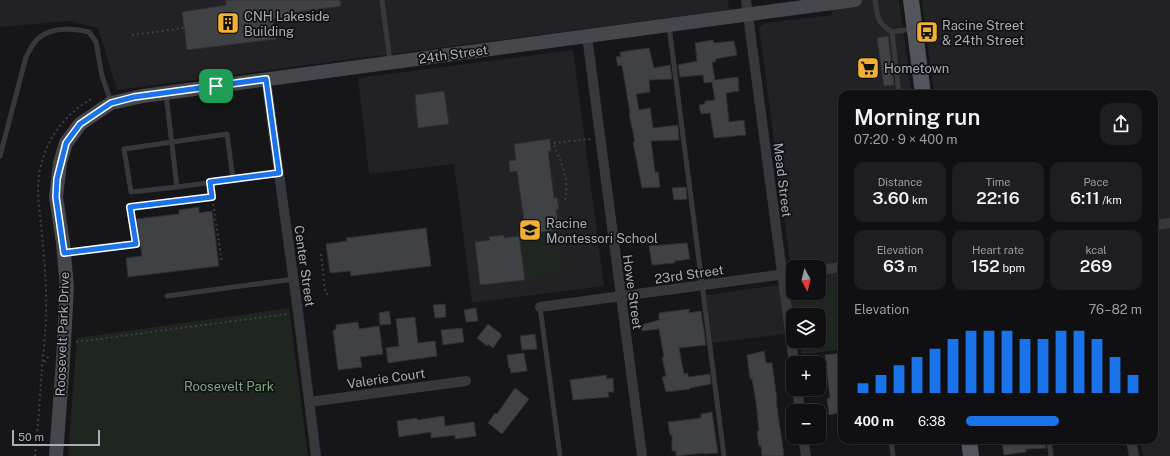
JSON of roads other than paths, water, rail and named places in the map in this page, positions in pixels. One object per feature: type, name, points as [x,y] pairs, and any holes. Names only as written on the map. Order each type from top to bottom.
[{"type":"main road","points":[[911,0],[922,90]]},
{"type":"main road","points":[[970,444],[971,456]]},
{"type":"street","name":"Mead Street","points":[[746,0],[793,356]]},
{"type":"street","name":"24th Street","points":[[66,143],[80,124],[111,103],[134,97],[855,0]]},
{"type":"street","name":"Howe Street","points":[[587,36],[642,456]]},
{"type":"street","name":"Center Street","points":[[266,79],[294,279],[316,456]]},
{"type":"street","name":"Roosevelt Park Drive","points":[[56,456],[67,287],[56,197],[60,163],[66,143]]},
{"type":"street","points":[[1158,225],[1170,224]]},
{"type":"street","points":[[826,269],[838,267]]},
{"type":"street","name":"23rd Street","points":[[540,307],[786,274]]},
{"type":"street","name":"Valerie Court","points":[[309,402],[466,381]]},
{"type":"street","points":[[804,444],[806,456]]},
{"type":"street","points":[[1132,444],[1134,456]]},
{"type":"lane","points":[[382,0],[390,62]]},
{"type":"lane","points":[[875,0],[878,19],[882,26],[892,32],[914,29]]},
{"type":"lane","points":[[669,25],[724,456]]},
{"type":"lane","points":[[0,156],[26,58],[32,45],[40,36],[53,31],[78,29],[89,32],[96,42],[102,76],[111,103]]},
{"type":"lane","points":[[892,32],[899,90]]},
{"type":"lane","points":[[166,93],[177,187]]},
{"type":"lane","points":[[233,179],[227,134],[124,148],[131,192],[177,187],[279,173]]},
{"type":"lane","points":[[167,296],[294,279]]},
{"type":"lane","points":[[540,307],[560,456]]},
{"type":"lane","points":[[892,444],[893,456]]},
{"type":"lane","points":[[1050,444],[1051,456]]},
{"type":"place","name":"CNH Lakeside Building","points":[[228,23]]},
{"type":"place","name":"Racine Street & 24th Street","points":[[927,32]]},
{"type":"place","name":"Hometown","points":[[868,68]]},
{"type":"place","name":"Racine Montessori School","points":[[530,230]]},
{"type":"park label","name":"Roosevelt Park","points":[[229,386]]}]
